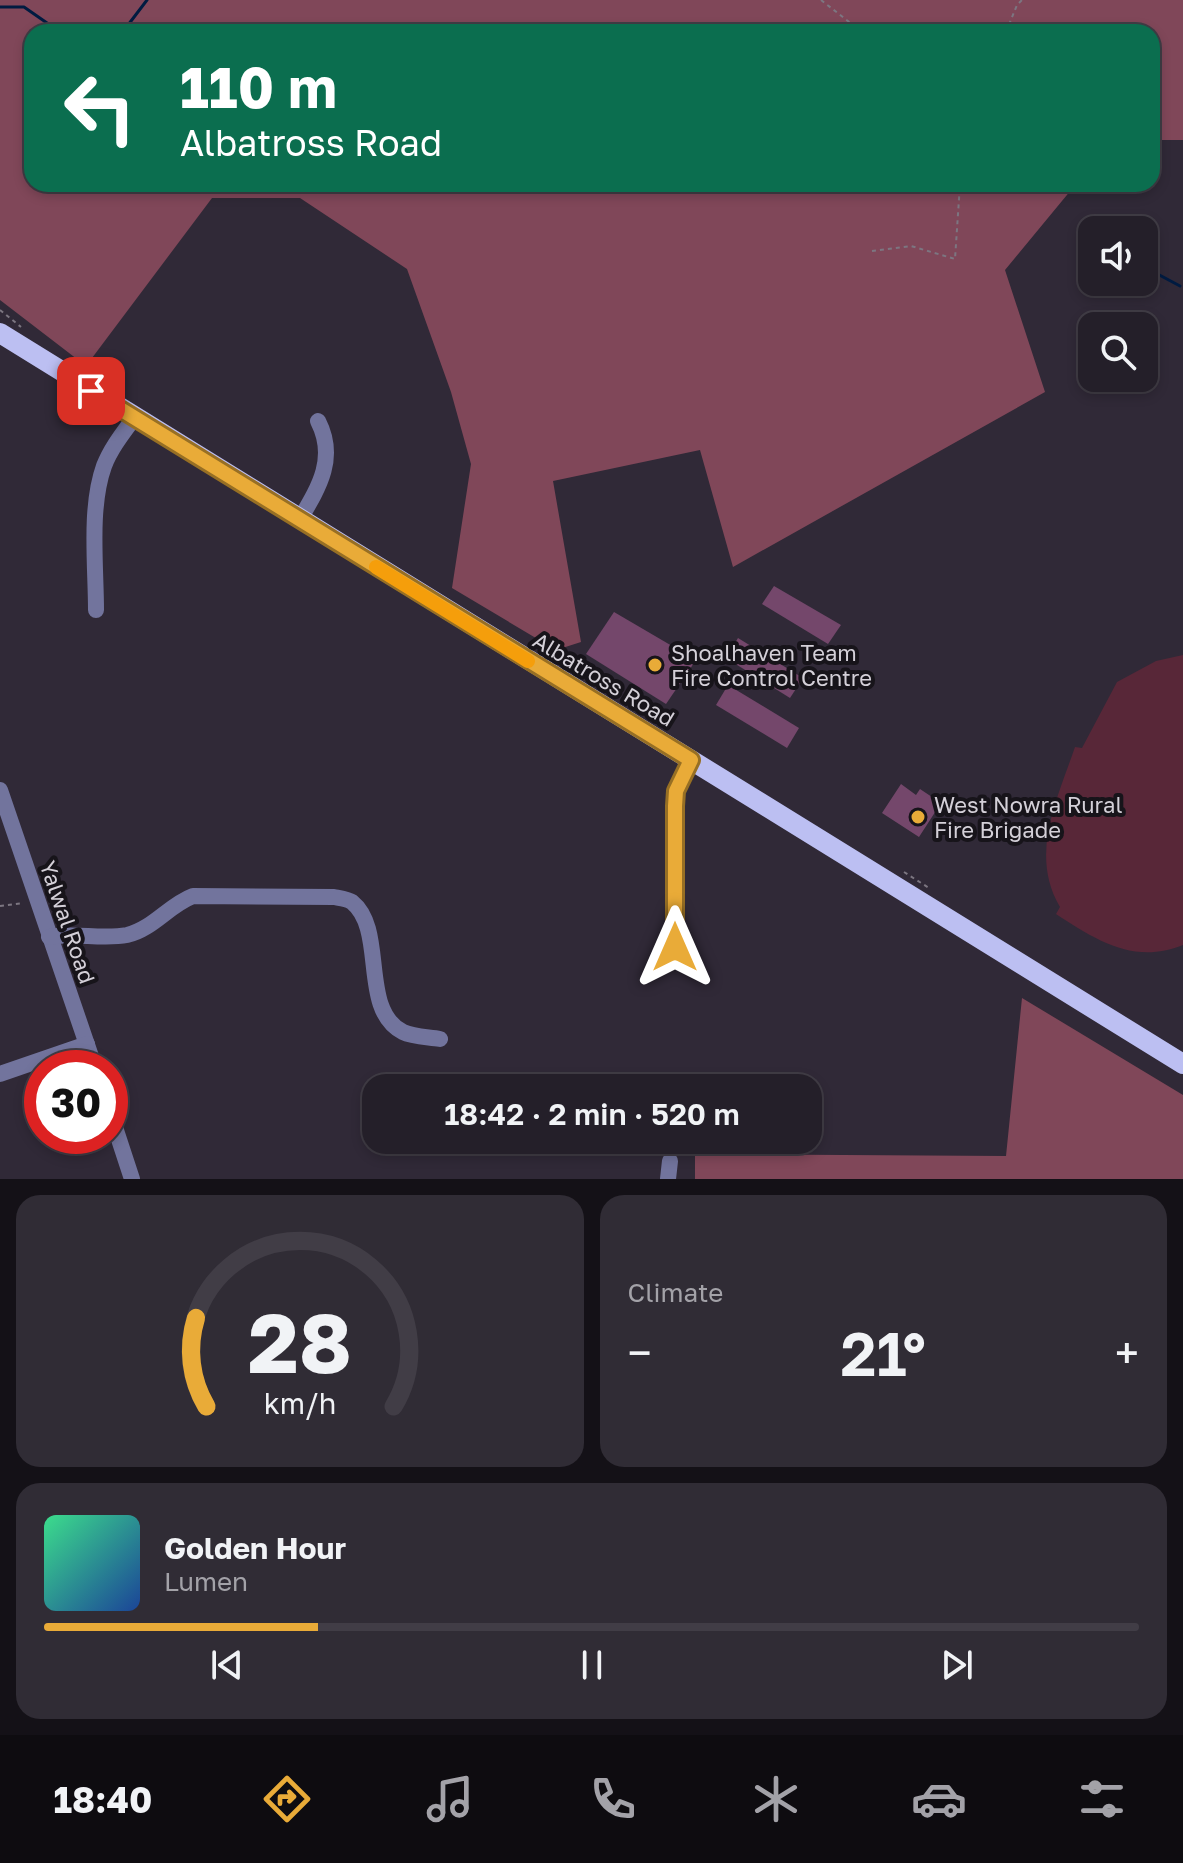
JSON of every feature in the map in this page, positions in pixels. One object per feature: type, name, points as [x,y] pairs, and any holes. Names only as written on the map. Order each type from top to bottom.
[{"type":"main road","name":"Albatross Road","points":[[0,333],[1183,1064]]},
{"type":"street","points":[[96,610],[98,488],[115,444],[134,418]]},
{"type":"street","points":[[300,519],[326,469],[325,439],[318,421]]},
{"type":"street","points":[[675,947],[676,791],[691,760]]},
{"type":"street","name":"Yalwal Road","points":[[0,790],[89,1050]]},
{"type":"street","points":[[49,937],[125,935],[146,928],[179,902],[193,896],[343,899],[351,902],[364,924],[380,1007],[391,1024],[405,1033],[440,1039]]},
{"type":"street","points":[[0,1074],[87,1044]]},
{"type":"street","points":[[124,1154],[132,1179]]},
{"type":"street","points":[[668,1179],[670,1161]]},
{"type":"path","points":[[821,0],[852,24]]},
{"type":"path","points":[[1009,24],[1022,0]]},
{"type":"path","points":[[872,251],[911,246],[955,259],[959,192]]},
{"type":"path","points":[[0,906],[37,900]]},
{"type":"shaded area","points":[[0,0],[1183,0],[1183,140],[1160,140],[1160,24],[24,24],[24,192],[1069,192],[1005,270],[1045,392],[733,567],[700,450],[553,481],[581,642],[556,650],[452,588],[471,464],[451,392],[407,269],[300,198],[212,198],[86,366],[0,300]]},
{"type":"shaded area","points":[[1183,655],[1183,945],[1148,952],[1132,951],[1101,941],[1056,914],[1060,907],[1047,867],[1049,827],[1075,747],[1082,748],[1117,682],[1156,661]]},
{"type":"shaded area","points":[[1022,998],[1183,1095],[1183,1179],[695,1179],[695,1154],[1006,1156]]},
{"type":"building","points":[[774,586],[841,625],[828,644],[762,604]]},
{"type":"building","points":[[614,612],[696,660],[666,704],[586,654]]},
{"type":"building","points":[[738,638],[803,678],[790,698],[726,658]]},
{"type":"building","points":[[728,685],[799,728],[787,748],[716,705]]},
{"type":"building","points":[[901,784],[916,795],[920,789],[941,803],[919,837],[882,813]]},
{"type":"waterway","points":[[129,24],[147,0]]},
{"type":"waterway","points":[[0,7],[24,7],[48,24]]},
{"type":"waterway","points":[[1158,274],[1180,286]]},
{"type":"slow traffic","points":[[376,567],[528,661]]},
{"type":"place","name":"Shoalhaven Team Fire Control Centre","points":[[655,665]]},
{"type":"place","name":"West Nowra Rural Fire Brigade","points":[[918,817]]},
{"type":"route","points":[[91,391],[691,760],[676,791],[675,947]]}]
